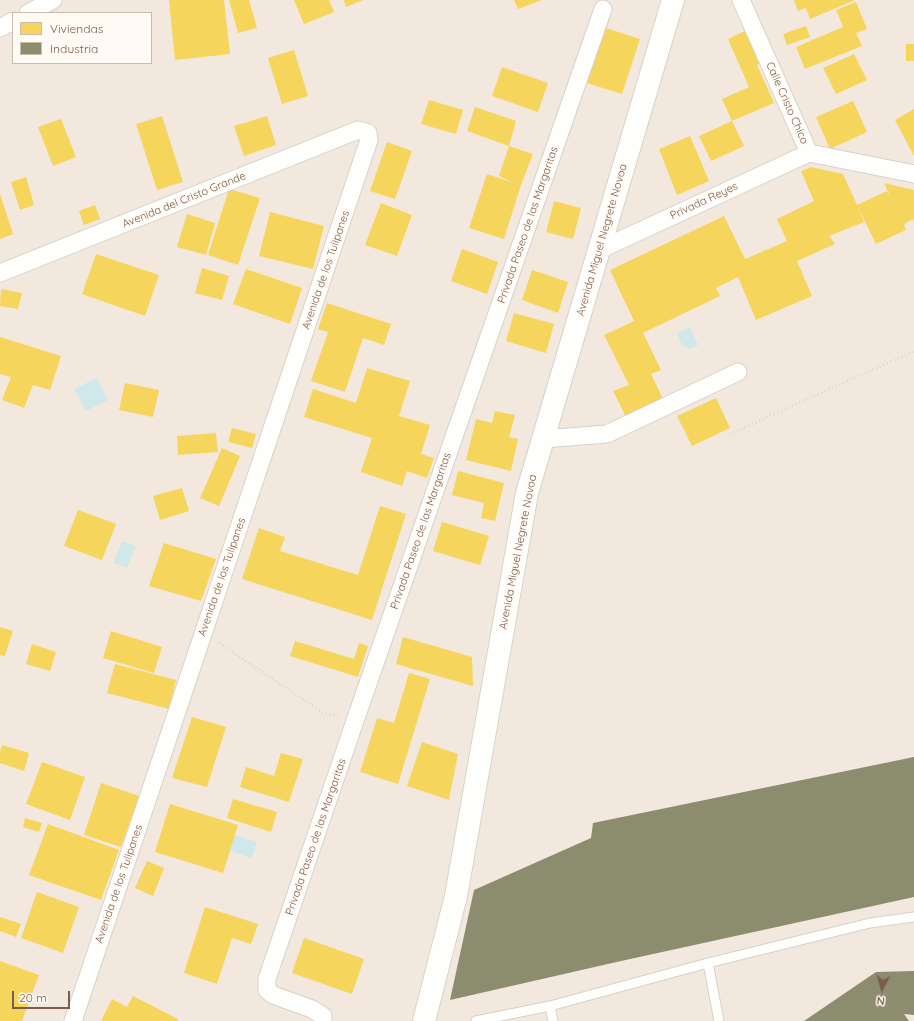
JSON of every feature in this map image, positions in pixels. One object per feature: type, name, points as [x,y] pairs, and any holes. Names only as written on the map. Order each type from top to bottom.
[{"type":"main road","name":"Avenida Miguel Negrete Novoa","points":[[424,1021],[456,896],[527,493],[673,0]]},
{"type":"street","points":[[30,12],[53,0]]},
{"type":"street","name":"Calle Cristo Chico","points":[[741,0],[809,153],[914,174]]},
{"type":"street","name":"Privada Paseo de las Margaritas","points":[[323,1021],[323,1016],[312,1009],[273,995],[267,990],[268,979],[356,718],[603,9]]},
{"type":"street","points":[[0,28],[12,22]]},
{"type":"street","name":"Avenida del Cristo Grande","points":[[0,273],[358,130],[368,133]]},
{"type":"street","name":"Avenida de los Tulipanes","points":[[73,1021],[369,140],[368,133]]},
{"type":"street","name":"Privada Reyes","points":[[599,250],[809,153]]},
{"type":"street","points":[[543,439],[607,434],[738,372]]},
{"type":"lane","points":[[476,1021],[550,1006],[708,963],[870,923],[914,917]]},
{"type":"lane","points":[[708,963],[719,1021]]},
{"type":"lane","points":[[550,1006],[553,1021]]},
{"type":"path","points":[[730,434],[914,351]]},
{"type":"path","points":[[203,633],[324,714],[356,718]]},
{"type":"shaded area","points":[[0,0],[914,0],[914,1021],[0,1021]]},
{"type":"water","points":[[690,327],[698,345],[690,349],[682,345],[677,333]]},
{"type":"water","points":[[97,378],[108,400],[86,411],[74,389]]},
{"type":"water","points":[[122,541],[136,546],[127,568],[113,563]]},
{"type":"water","points":[[233,834],[257,842],[252,858],[224,849]]},
{"type":"building: Viviendas","points":[[169,0],[224,0],[230,54],[175,60]]},
{"type":"building: Viviendas","points":[[229,0],[249,0],[257,28],[238,33]]},
{"type":"building: Viviendas","points":[[294,0],[329,0],[334,12],[304,24]]},
{"type":"building: Viviendas","points":[[344,0],[363,0],[346,7]]},
{"type":"building: Viviendas","points":[[514,0],[542,0],[518,9]]},
{"type":"building: Viviendas","points":[[794,0],[855,0],[810,19],[806,8],[798,11]]},
{"type":"building: Viviendas","points":[[856,2],[867,29],[856,33],[862,46],[805,69],[796,47],[843,27],[836,10]]},
{"type":"building: Viviendas","points":[[806,26],[810,37],[787,45],[783,34]]},
{"type":"building: Viviendas","points":[[753,27],[767,59],[757,65],[774,103],[732,121],[722,99],[749,87],[728,39]]},
{"type":"building: Viviendas","points":[[606,28],[640,39],[622,94],[587,83]]},
{"type":"building: Viviendas","points":[[906,44],[914,44],[914,61],[906,61]]},
{"type":"building: Viviendas","points":[[294,50],[308,96],[282,104],[268,58]]},
{"type":"building: Viviendas","points":[[854,54],[867,80],[836,94],[823,68]]},
{"type":"building: Viviendas","points":[[502,67],[548,83],[538,112],[492,96]]},
{"type":"building: Viviendas","points":[[429,100],[463,110],[456,134],[421,124]]},
{"type":"building: Viviendas","points":[[853,101],[867,132],[830,149],[816,117]]},
{"type":"building: Viviendas","points":[[475,107],[516,121],[509,146],[467,131]]},
{"type":"building: Viviendas","points":[[914,109],[914,156],[895,120]]},
{"type":"building: Viviendas","points":[[162,116],[183,182],[157,190],[136,124]]},
{"type":"building: Viviendas","points":[[267,116],[276,145],[244,156],[234,126]]},
{"type":"building: Viviendas","points":[[61,119],[76,157],[53,166],[38,127]]},
{"type":"building: Viviendas","points":[[732,121],[744,146],[711,161],[699,136]]},
{"type":"building: Viviendas","points":[[690,136],[709,181],[677,195],[659,149]]},
{"type":"building: Viviendas","points":[[387,142],[412,151],[395,199],[370,191]]},
{"type":"building: Viviendas","points":[[509,146],[533,154],[521,185],[504,239],[469,228],[487,174],[514,183],[499,176]]},
{"type":"building: Viviendas","points":[[811,167],[843,174],[857,205],[887,191],[891,198],[884,183],[914,190],[914,222],[913,219],[904,224],[906,230],[876,244],[858,207],[864,222],[829,236],[835,244],[797,261],[812,296],[756,320],[738,277],[716,288],[720,296],[643,333],[661,370],[651,374],[664,401],[627,419],[613,391],[629,385],[604,335],[634,321],[610,270],[724,216],[745,259],[787,241],[777,219],[814,201],[801,171]]},
{"type":"building: Viviendas","points":[[26,177],[34,205],[20,210],[11,182]]},
{"type":"building: Viviendas","points":[[229,189],[260,198],[238,265],[208,255]]},
{"type":"building: Viviendas","points":[[0,194],[13,234],[0,239]]},
{"type":"building: Viviendas","points":[[554,201],[581,208],[573,239],[546,232]]},
{"type":"building: Viviendas","points":[[381,203],[412,215],[397,256],[365,245]]},
{"type":"building: Viviendas","points":[[95,205],[100,219],[84,225],[79,211]]},
{"type":"building: Viviendas","points":[[270,212],[324,226],[313,269],[259,256]]},
{"type":"building: Viviendas","points":[[187,214],[215,223],[206,255],[177,247]]},
{"type":"building: Viviendas","points":[[462,249],[498,262],[487,294],[451,281]]},
{"type":"building: Viviendas","points":[[96,254],[159,275],[145,316],[82,294]]},
{"type":"building: Viviendas","points":[[202,268],[229,276],[222,300],[195,293]]},
{"type":"building: Viviendas","points":[[246,269],[302,288],[290,324],[233,304]]},
{"type":"building: Viviendas","points":[[532,270],[568,282],[558,313],[522,300]]},
{"type":"building: Viviendas","points":[[1,289],[22,293],[18,309],[0,306]]},
{"type":"building: Viviendas","points":[[327,303],[391,324],[384,345],[363,338],[345,392],[311,381],[328,332],[318,329]]},
{"type":"building: Viviendas","points":[[514,313],[554,324],[546,353],[506,341]]},
{"type":"building: Viviendas","points":[[0,337],[61,356],[50,390],[33,385],[24,408],[2,400],[11,377],[0,374]]},
{"type":"building: Viviendas","points":[[367,368],[410,381],[399,416],[430,425],[421,454],[434,458],[427,478],[407,471],[402,486],[361,472],[372,438],[304,417],[313,389],[356,403]]},
{"type":"building: Viviendas","points":[[125,383],[159,390],[153,417],[119,410]]},
{"type":"building: Viviendas","points":[[716,398],[730,428],[692,446],[677,416]]},
{"type":"building: Viviendas","points":[[495,411],[515,415],[509,437],[518,439],[511,471],[466,460],[476,419],[492,423]]},
{"type":"building: Viviendas","points":[[232,428],[256,434],[252,448],[228,442]]},
{"type":"building: Viviendas","points":[[216,433],[218,452],[178,455],[177,436]]},
{"type":"building: Viviendas","points":[[222,448],[240,456],[219,506],[200,498]]},
{"type":"building: Viviendas","points":[[458,471],[504,483],[495,521],[481,518],[484,503],[452,495]]},
{"type":"building: Viviendas","points":[[182,488],[189,511],[160,520],[153,496]]},
{"type":"building: Viviendas","points":[[380,506],[406,514],[372,620],[242,579],[259,528],[285,537],[280,551],[358,575]]},
{"type":"building: Viviendas","points":[[78,510],[116,524],[102,560],[64,546]]},
{"type":"building: Viviendas","points":[[442,522],[489,536],[480,565],[433,551]]},
{"type":"building: Viviendas","points":[[164,543],[216,559],[201,601],[149,586]]},
{"type":"building: Viviendas","points":[[0,627],[13,631],[5,656],[0,655]]},
{"type":"building: Viviendas","points":[[111,631],[162,647],[154,673],[103,658]]},
{"type":"building: Viviendas","points":[[403,637],[472,657],[473,686],[396,664]]},
{"type":"building: Viviendas","points":[[295,641],[354,659],[359,643],[368,646],[358,677],[290,656]]},
{"type":"building: Viviendas","points":[[32,644],[56,652],[50,671],[26,664]]},
{"type":"building: Viviendas","points":[[115,664],[176,680],[169,709],[107,693]]},
{"type":"building: Viviendas","points":[[409,673],[430,679],[398,784],[360,772],[377,718],[394,723]]},
{"type":"building: Viviendas","points":[[192,717],[226,727],[207,787],[172,778]]},
{"type":"building: Viviendas","points":[[422,742],[458,754],[449,800],[407,786]]},
{"type":"building: Viviendas","points":[[2,745],[29,753],[24,771],[0,763],[0,752]]},
{"type":"building: Viviendas","points":[[281,753],[303,759],[289,802],[240,787],[246,767],[274,776]]},
{"type":"building: Viviendas","points":[[42,762],[85,777],[70,820],[26,804]]},
{"type":"building: Viviendas","points":[[101,783],[139,796],[121,847],[84,835]]},
{"type":"building: Viviendas","points":[[233,799],[277,812],[271,832],[227,818]]},
{"type":"building: Viviendas","points":[[170,804],[238,825],[223,873],[155,852]]},
{"type":"building: Viviendas","points":[[25,818],[42,823],[39,832],[23,827]]},
{"type":"building: Viviendas","points":[[48,824],[119,850],[101,900],[29,875]]},
{"type":"building: Viviendas","points":[[147,861],[164,868],[153,896],[135,888]]},
{"type":"building: Viviendas","points":[[37,892],[79,907],[63,953],[21,938]]},
{"type":"building: Viviendas","points":[[205,907],[258,924],[251,944],[232,938],[217,984],[184,973]]},
{"type":"building: Viviendas","points":[[0,917],[21,924],[16,937],[0,931]]},
{"type":"building: Viviendas","points":[[304,938],[364,959],[352,994],[292,973]]},
{"type":"building: Viviendas","points":[[0,961],[39,975],[22,1021],[0,1021]]},
{"type":"building: Viviendas","points":[[133,996],[178,1019],[178,1021],[101,1021],[112,999],[127,1007]]},
{"type":"building: Industria","points":[[914,757],[914,897],[450,1000],[474,890],[591,838],[593,823]]},
{"type":"building: Industria","points":[[914,971],[914,1015],[904,1014],[909,1021],[804,1021],[876,972]]}]
